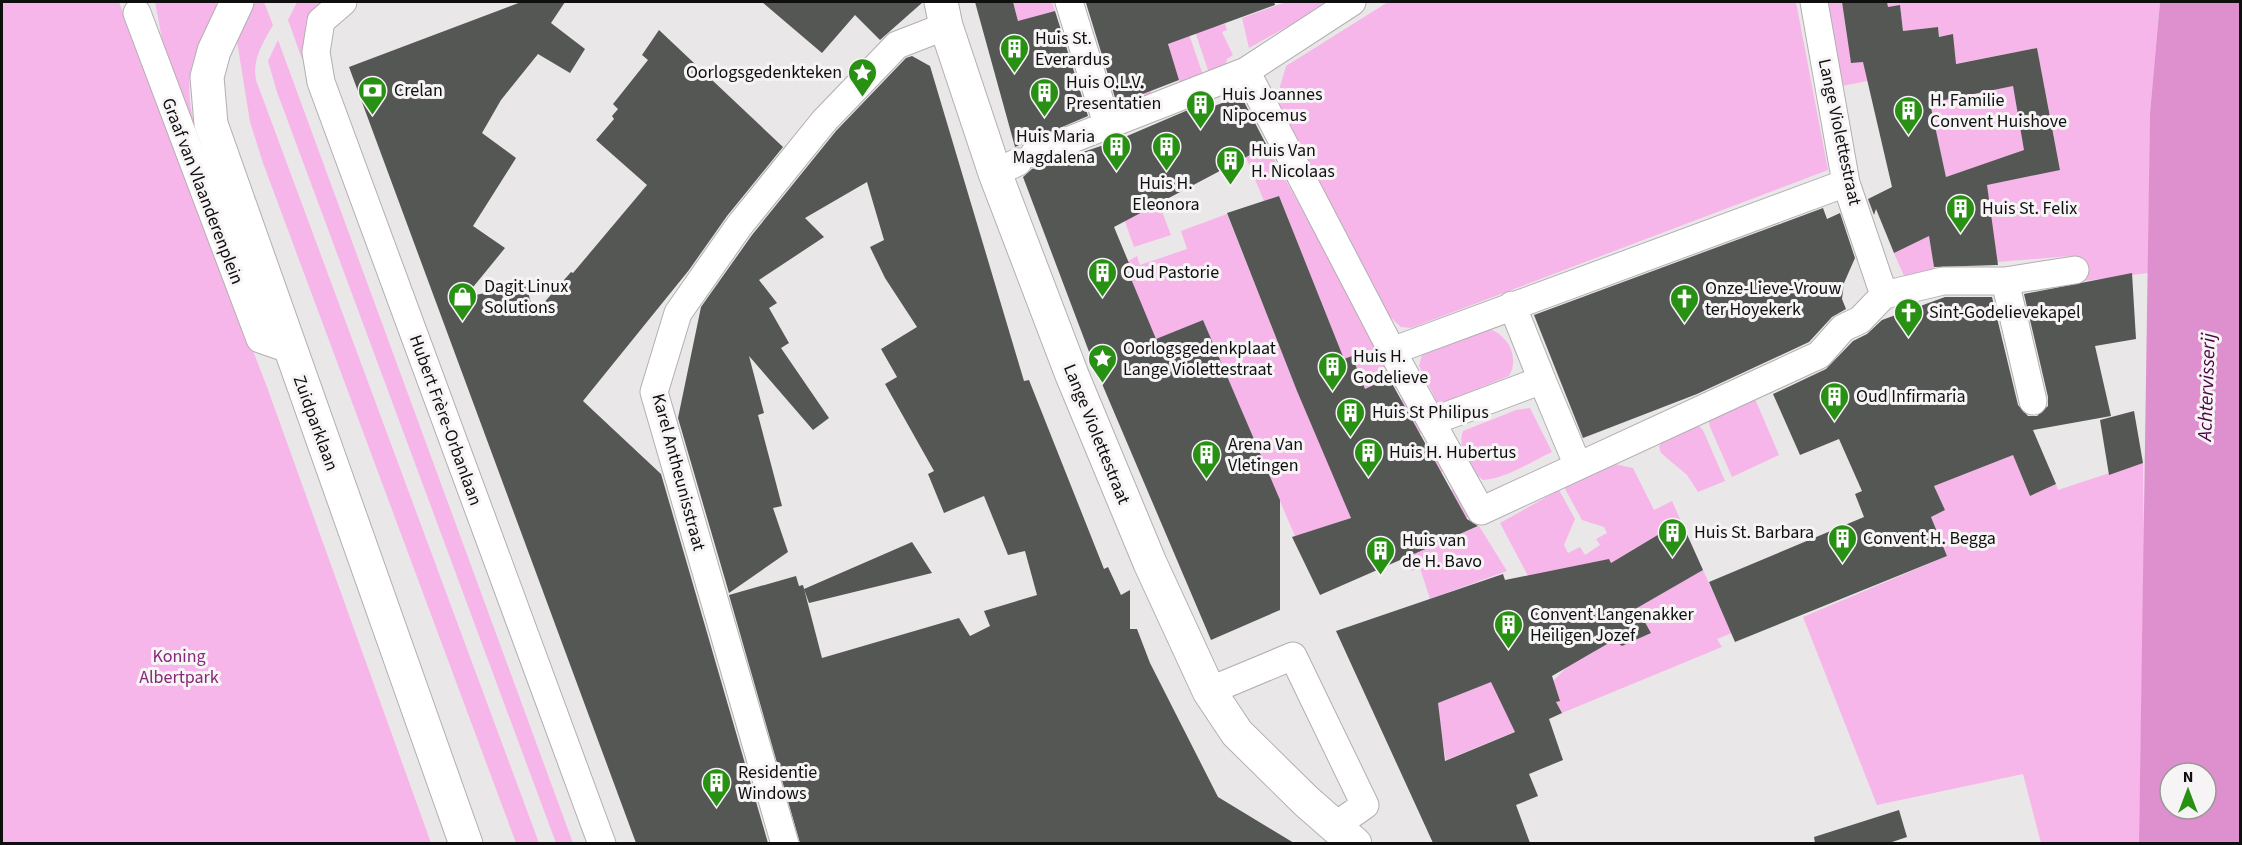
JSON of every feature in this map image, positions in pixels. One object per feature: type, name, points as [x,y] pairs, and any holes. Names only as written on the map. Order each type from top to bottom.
[{"type":"street","name":"Zuidparklaan","points":[[237,2],[214,51],[207,77],[211,124],[466,843]]},
{"type":"street","name":"Hubert Frère-Orbanlaan","points":[[343,2],[321,21],[316,52],[321,82],[602,843]]},
{"type":"street","points":[[1069,2],[1108,127]]},
{"type":"street","points":[[1016,163],[1246,71],[1352,2]]},
{"type":"street","name":"Lange Violettestraat","points":[[1814,2],[1846,183],[1884,295]]},
{"type":"street","name":"Graaf van Vlaanderenplein","points":[[137,13],[260,339],[289,349]]},
{"type":"street","name":"Lange Violettestraat","points":[[944,14],[1016,163],[1077,386],[1150,563],[1209,691],[1237,733],[1306,801],[1345,835],[1365,805],[1293,656],[1209,691]]},
{"type":"street","name":"Karel Antheunisstraat","points":[[785,843],[654,392],[678,313],[739,226],[824,121],[897,45],[944,14]]},
{"type":"street","points":[[1246,71],[1392,351],[1433,421],[1480,511],[1819,355],[1843,328],[1860,320],[1884,295],[1943,281],[2005,281],[2075,270]]},
{"type":"street","points":[[1392,351],[1846,183]]},
{"type":"street","points":[[2005,281],[2033,401]]},
{"type":"street","points":[[1512,305],[1578,466]]},
{"type":"street","points":[[1433,421],[1542,380]]},
{"type":"green space","name":"Koning Albertpark","points":[[2,2],[119,2],[267,387],[431,843],[2,843]]},
{"type":"green space","points":[[155,2],[217,2],[192,65],[189,90],[198,136],[219,195],[171,86]]},
{"type":"green space","points":[[255,2],[264,2],[273,25],[257,58],[256,80],[539,843],[516,843],[263,163],[250,122],[237,41]]},
{"type":"green space","points":[[297,2],[322,2],[308,25],[302,59],[288,20]]},
{"type":"green space","points":[[1013,2],[1052,2],[1055,11],[1033,17],[1040,45],[1038,92]]},
{"type":"green space","points":[[1178,2],[1203,75],[1180,84],[1176,71],[1147,82],[1152,94],[1145,97],[1136,58],[1169,46],[1157,7]]},
{"type":"green space","points":[[1185,2],[1206,2],[1216,26],[1225,24],[1227,30],[1222,32],[1233,55],[1227,59],[1225,68],[1209,73]]},
{"type":"green space","points":[[1286,2],[1331,2],[1249,48],[1242,18]]},
{"type":"green space","points":[[1388,2],[1796,2],[1828,170],[1411,328],[1401,327],[1389,316],[1276,100],[1286,66]]},
{"type":"green space","points":[[1826,2],[1842,2],[1851,62],[1953,35],[1939,37],[1938,27],[1903,31],[1900,6],[1888,7],[1887,2],[2160,2],[2150,113],[2148,273],[2084,281],[2071,256],[1997,262],[1981,165],[1946,177],[1930,103],[2013,86],[2029,176],[2060,169],[2037,48],[1842,86]]},
{"type":"green space","points":[[278,40],[573,843],[556,843],[277,92],[268,61]]},
{"type":"green space","points":[[1267,146],[1393,375],[1379,382],[1389,404],[1406,398],[1425,431],[1388,446],[1352,356],[1344,359],[1279,196],[1264,201],[1242,148],[1260,149]]},
{"type":"green space","points":[[1156,196],[1171,235],[1134,247],[1118,202]]},
{"type":"green space","points":[[1924,205],[1935,272],[1904,276],[1894,253]]},
{"type":"green space","points":[[1227,214],[1294,383],[1353,517],[1325,527],[1300,548],[1203,320],[1147,343],[1138,296],[1125,263],[1137,256],[1140,265],[1187,249],[1181,231]]},
{"type":"green space","points":[[1489,329],[1507,341],[1513,354],[1509,376],[1447,401],[1437,402],[1419,366],[1422,355],[1429,348]]},
{"type":"green space","points":[[1750,398],[1756,401],[1779,455],[1732,477],[1708,418]]},
{"type":"green space","points":[[1991,402],[2030,496],[2056,484],[2058,490],[2143,462],[2144,561],[2139,843],[2041,843],[2023,774],[1877,805],[1803,617],[1947,556],[1931,517],[1945,510],[1934,486]]},
{"type":"green space","points":[[1530,408],[1552,452],[1510,473],[1483,480],[1465,458],[1462,445],[1463,431],[1516,410]]},
{"type":"green space","points":[[1696,423],[1703,430],[1725,481],[1698,492],[1687,475],[1661,453],[1659,447],[1662,441]]},
{"type":"green space","points":[[1434,448],[1447,470],[1434,475],[1437,496],[1457,488],[1472,516],[1451,523],[1457,535],[1479,526],[1507,571],[1430,599],[1420,568],[1411,571],[1400,541],[1417,456]]},
{"type":"green space","points":[[1610,463],[1633,468],[1654,510],[1672,501],[1681,521],[1601,569],[1528,576],[1500,523],[1559,490],[1575,519],[1564,545],[1568,553],[1580,547],[1585,555],[1600,545],[1596,539],[1607,533],[1604,527],[1582,520],[1564,487]]},
{"type":"green space","points":[[1703,570],[1732,633],[1717,639],[1722,647],[1562,713],[1556,702],[1559,701],[1552,682],[1568,666],[1594,652],[1612,624],[1622,646],[1651,633],[1641,615],[1631,611]]},
{"type":"green space","points":[[1473,641],[1521,729],[1446,760],[1441,732],[1431,705]]},
{"type":"water","name":"Achtervisserij","points":[[2160,2],[2240,2],[2240,843],[2139,843],[2150,113]]},
{"type":"building","points":[[521,2],[565,2],[551,23],[585,49],[570,73],[538,54],[501,100],[482,133],[516,158],[473,226],[505,248],[465,297],[526,285],[534,314],[571,272],[573,273],[647,185],[596,140],[614,119],[612,116],[618,109],[613,104],[648,60],[642,55],[659,30],[783,147],[727,216],[689,270],[583,401],[661,474],[768,843],[636,843],[349,67]]},
{"type":"building","points":[[762,2],[923,2],[880,40],[855,15],[822,53]]},
{"type":"building","points":[[975,2],[1013,2],[1018,21],[1055,11],[1088,116],[1015,147]]},
{"type":"building","points":[[1274,2],[1275,5],[1168,44],[1179,80],[1117,104],[1086,3]]},
{"type":"building","points":[[1842,2],[1887,2],[1888,7],[1900,5],[1903,31],[1938,27],[1939,37],[1953,34],[1956,64],[2037,48],[2060,170],[1987,185],[1998,265],[1934,267],[1929,236],[1894,253],[1876,209],[1874,215],[1868,199],[1892,187],[1863,62],[1851,63]],"holes":[[[2013,86],[2024,150],[1946,177],[1930,103]]]},
{"type":"building","points":[[912,56],[930,66],[1024,381],[1029,380],[1104,569],[1108,567],[1121,595],[1130,590],[1130,629],[1137,629],[1150,663],[1218,797],[1294,843],[800,843],[729,595],[796,576],[799,586],[803,585],[822,658],[959,618],[970,636],[990,626],[984,611],[1037,595],[1025,551],[1008,555],[984,496],[944,513],[928,474],[934,471],[885,384],[897,377],[881,349],[917,327],[885,278],[870,247],[884,240],[867,182],[805,218],[824,237],[759,280],[777,303],[769,308],[789,343],[781,348],[829,418],[813,430],[749,356],[764,413],[758,415],[782,506],[773,508],[788,552],[729,593],[678,418],[701,307],[752,235],[836,131],[906,58]]},
{"type":"building","points":[[1241,96],[1267,146],[1114,227],[1131,268],[1127,269],[1156,339],[1203,320],[1280,500],[1280,610],[1211,640],[1094,365],[1023,177],[1032,169],[1113,142],[1188,110],[1190,115]]},
{"type":"building","points":[[1279,196],[1344,359],[1352,356],[1365,389],[1389,378],[1467,519],[1478,526],[1320,595],[1292,537],[1351,518],[1297,391],[1227,213]]},
{"type":"building","name":"Onze-Lieve-Vrouw ter Hoyekerk","points":[[1823,208],[1827,219],[1840,213],[1855,258],[1844,283],[1842,299],[1846,309],[1832,317],[1809,342],[1697,394],[1583,438],[1534,315]]},
{"type":"building","points":[[2132,273],[2136,339],[2095,346],[2111,416],[2033,430],[2056,484],[2030,496],[2013,455],[1934,486],[1945,510],[1931,517],[1947,556],[1735,642],[1709,582],[1864,517],[1855,494],[1862,491],[1839,439],[1800,455],[1773,394],[1826,369],[1853,341],[1867,334],[1882,320],[1945,297],[1992,297],[2018,405],[2028,416],[2037,416],[2048,406],[2048,397],[2024,294]]},
{"type":"building","points":[[2134,411],[2143,463],[2109,475],[2100,420]]},
{"type":"building","points":[[1681,521],[1703,570],[1637,608],[1651,633],[1622,646],[1614,640],[1552,676],[1560,701],[1556,702],[1562,713],[1549,719],[1563,760],[1529,774],[1538,796],[1516,805],[1530,843],[1433,843],[1336,631],[1503,574],[1505,580],[1609,559],[1611,563]],"holes":[[[1491,682],[1515,732],[1445,761],[1438,703]]]},
{"type":"building","points":[[912,542],[932,573],[809,603],[804,589]]},
{"type":"building","points":[[1899,810],[1907,837],[1889,843],[1815,843],[1814,837]]},
{"type":"place","name":"Huis St. Everardus","points":[[1014,74]]},
{"type":"place","name":"Oorlogsgedenkteken","points":[[863,98]]},
{"type":"place","name":"Crelan","points":[[373,116]]},
{"type":"place","name":"Huis O.L.V. Presentatien","points":[[1045,118]]},
{"type":"place","name":"Huis Joannes Nipocemus","points":[[1201,130]]},
{"type":"place","name":"H. Familie Convent Huishove","points":[[1909,136]]},
{"type":"place","name":"Huis Maria Magdalena","points":[[1116,172]]},
{"type":"place","name":"Huis H. Eleonora","points":[[1166,172]]},
{"type":"place","name":"Huis Van H. Nicolaas","points":[[1230,186]]},
{"type":"place","name":"Huis St. Felix","points":[[1961,234]]},
{"type":"place","name":"Oud Pastorie","points":[[1102,298]]},
{"type":"place","name":"Dagit Linux Solutions","points":[[463,322]]},
{"type":"place","name":"Onze-Lieve-Vrouw ter Hoyekerk","points":[[1684,324]]},
{"type":"place","name":"Sint-Godelievekapel","points":[[1908,338]]},
{"type":"place","name":"Oorlogsgedenkplaat Lange Violettestraat","points":[[1102,384]]},
{"type":"place","name":"Huis H. Godelieve","points":[[1332,392]]},
{"type":"place","name":"Oud Infirmaria","points":[[1835,422]]},
{"type":"place","name":"Huis St Philipus","points":[[1351,438]]},
{"type":"place","name":"Huis H. Hubertus","points":[[1368,478]]},
{"type":"place","name":"Arena Van Vletingen","points":[[1207,480]]},
{"type":"place","name":"Huis St. Barbara","points":[[1673,558]]},
{"type":"place","name":"Convent H. Begga","points":[[1842,564]]},
{"type":"place","name":"Huis van de H. Bavo","points":[[1381,576]]},
{"type":"place","name":"Convent Langenakker Heiligen Jozef","points":[[1509,650]]},
{"type":"place","name":"Residentie Windows","points":[[717,808]]}]
